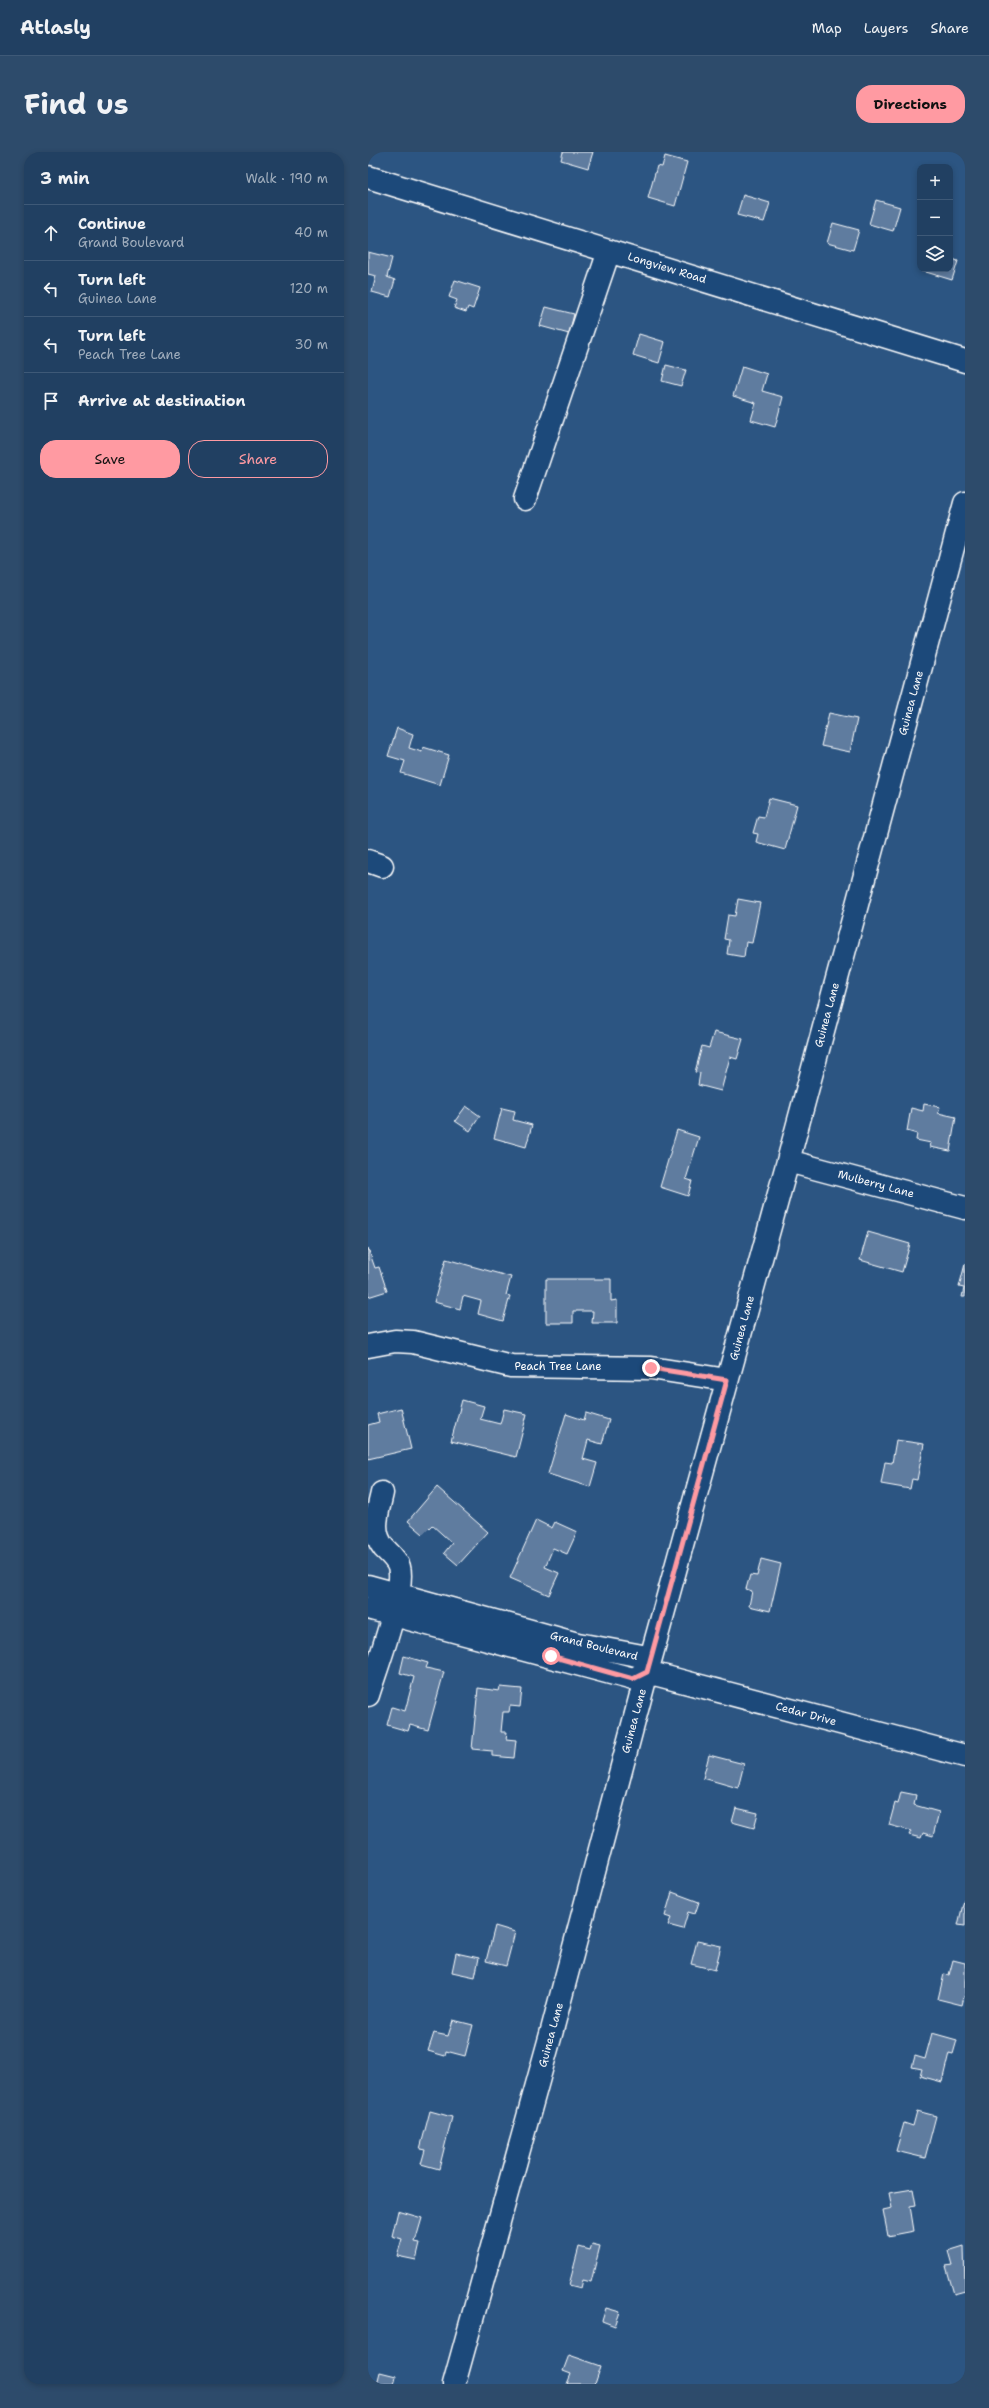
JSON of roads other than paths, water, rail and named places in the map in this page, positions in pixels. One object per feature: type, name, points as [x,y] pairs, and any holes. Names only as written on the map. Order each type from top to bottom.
[{"type":"street","name":"Longview Road","points":[[368,177],[965,361]]},
{"type":"street","points":[[525,499],[609,251]]},
{"type":"street","name":"Guinea Lane","points":[[454,2384],[551,2034],[647,1672],[788,1161],[965,503]]},
{"type":"street","name":"Mulberry Lane","points":[[788,1161],[965,1208]]},
{"type":"street","name":"Peach Tree Lane","points":[[368,1346],[395,1341],[414,1342],[511,1366],[651,1368],[727,1380]]},
{"type":"street","points":[[368,1695],[374,1656],[395,1604],[399,1567],[380,1542],[375,1529],[382,1492]]},
{"type":"street","name":"Grand Boulevard","points":[[368,1586],[395,1604],[553,1647],[642,1656],[647,1672]]},
{"type":"street","name":"Grand Boulevard","points":[[368,1608],[395,1604]]},
{"type":"street","name":"Cedar Drive","points":[[647,1672],[965,1756]]}]
